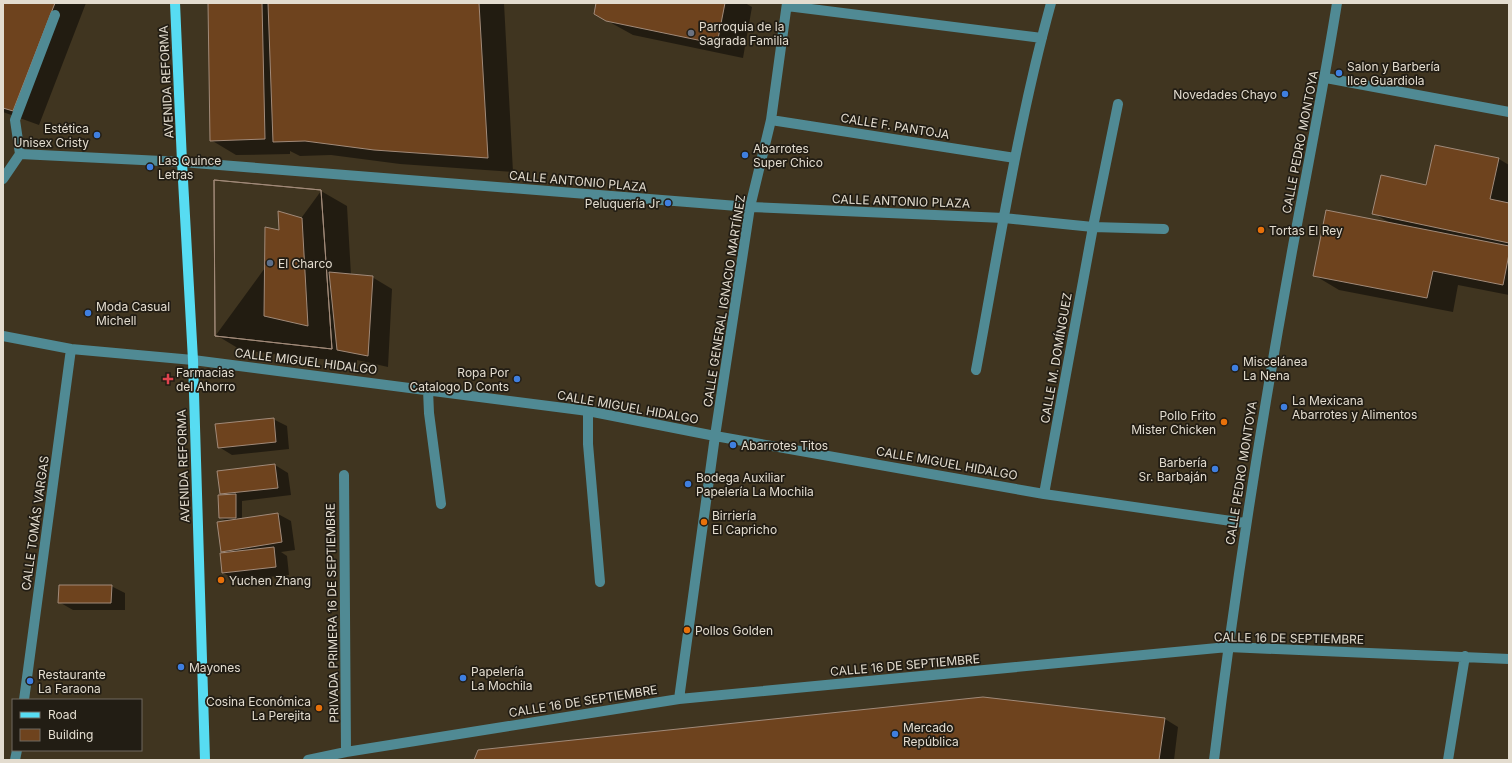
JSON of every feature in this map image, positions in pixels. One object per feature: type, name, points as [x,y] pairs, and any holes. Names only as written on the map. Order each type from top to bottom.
[{"type":"main road","name":"AVENIDA REFORMA","points":[[175,3],[193,360],[205,760]]},
{"type":"street","points":[[976,370],[1015,158],[1051,3]]},
{"type":"street","name":"CALLE PEDRO MONTOYA","points":[[1214,760],[1245,523],[1292,254],[1326,78],[1337,3]]},
{"type":"street","points":[[787,5],[1042,38]]},
{"type":"street","name":"CALLE GENERAL IGNACIO MARTÍNEZ","points":[[679,699],[715,436],[750,207],[771,120],[787,5]]},
{"type":"street","points":[[3,179],[20,154],[15,120],[56,15]]},
{"type":"street","points":[[1326,78],[1509,112]]},
{"type":"street","name":"CALLE M. DOMÍNGUEZ","points":[[1044,494],[1093,227],[1118,104]]},
{"type":"street","name":"CALLE F. PANTOJA","points":[[771,120],[1015,158]]},
{"type":"street","name":"CALLE ANTONIO PLAZA","points":[[20,154],[182,162],[750,207],[1004,218],[1093,227],[1164,229]]},
{"type":"street","name":"CALLE MIGUEL HIDALGO","points":[[3,336],[71,349],[193,360],[588,411],[715,436],[1044,494],[1245,523]]},
{"type":"street","name":"CALLE TOMÁS VARGAS","points":[[24,699],[71,349]]},
{"type":"street","points":[[428,390],[429,413],[441,504]]},
{"type":"street","points":[[588,411],[588,444],[600,582]]},
{"type":"street","name":"PRIVADA PRIMERA 16 DE SEPTIEMBRE","points":[[344,475],[346,752]]},
{"type":"street","name":"CALLE 16 DE SEPTIEMBRE","points":[[308,760],[346,752],[679,699],[1228,647],[1509,659]]},
{"type":"street","points":[[1448,760],[1465,656]]},
{"type":"building","points":[[3,3],[55,3],[13,111],[3,108]]},
{"type":"building","points":[[208,3],[262,3],[265,139],[210,141]]},
{"type":"building","points":[[268,3],[479,3],[488,158],[374,150],[305,141],[273,142]]},
{"type":"building","name":"Parroquia de la Sagrada Familia","points":[[596,3],[725,3],[717,44],[606,21],[594,14]]},
{"type":"building","points":[[1435,145],[1499,158],[1490,199],[1509,203],[1509,243],[1372,214],[1381,175],[1426,185]]},
{"type":"building","name":"El Charco","points":[[214,180],[321,190],[332,349],[215,336]],"holes":[[[278,211],[302,218],[308,326],[264,316],[265,227],[279,230]]]},
{"type":"building","name":"El Charco","points":[[214,180],[321,190],[332,349],[215,336]]},
{"type":"building","points":[[1326,210],[1509,246],[1509,254],[1503,285],[1433,271],[1427,298],[1313,276]]},
{"type":"building","points":[[329,272],[373,276],[368,356],[337,350]]},
{"type":"building","points":[[274,418],[276,442],[218,448],[215,424]]},
{"type":"building","points":[[275,464],[278,488],[220,494],[217,471]]},
{"type":"building","points":[[236,494],[236,518],[219,518],[218,495]]},
{"type":"building","points":[[278,513],[282,542],[221,552],[217,522]]},
{"type":"building","points":[[274,547],[276,567],[222,573],[220,553]]},
{"type":"building","points":[[59,585],[112,585],[111,603],[58,603]]},
{"type":"building","name":"Mercado República","points":[[983,697],[1165,718],[1159,760],[474,760],[478,750]]},
{"type":"place","name":"Parroquia de la Sagrada Familia","points":[[691,33]]},
{"type":"place","name":"Salon y Barbería Ilce Guardiola","points":[[1339,73]]},
{"type":"place","name":"Novedades Chayo","points":[[1285,94]]},
{"type":"place","name":"Estética Unisex Cristy","points":[[97,135]]},
{"type":"place","name":"Abarrotes Super Chico","points":[[745,155]]},
{"type":"place","name":"Las Quince Letras","points":[[150,167]]},
{"type":"place","name":"Peluquería Jr","points":[[668,203]]},
{"type":"place","name":"Tortas El Rey","points":[[1261,230]]},
{"type":"place","name":"El Charco","points":[[270,263]]},
{"type":"place","name":"Moda Casual Michell","points":[[88,313]]},
{"type":"place","name":"Miscelánea La Nena","points":[[1235,368]]},
{"type":"place","name":"Farmacias del Ahorro","points":[[168,379]]},
{"type":"place","name":"Ropa Por Catalogo D Conts","points":[[517,379]]},
{"type":"place","name":"La Mexicana Abarrotes y Alimentos","points":[[1284,407]]},
{"type":"place","name":"Pollo Frito Mister Chicken","points":[[1224,422]]},
{"type":"place","name":"Abarrotes Titos","points":[[733,445]]},
{"type":"place","name":"Barbería Sr. Barbaján","points":[[1215,469]]},
{"type":"place","name":"Bodega Auxiliar Papelería La Mochila","points":[[688,484]]},
{"type":"place","name":"Birriería El Capricho","points":[[704,522]]},
{"type":"place","name":"Yuchen Zhang","points":[[221,580]]},
{"type":"place","name":"Pollos Golden","points":[[687,630]]},
{"type":"place","name":"Mayones","points":[[181,667]]},
{"type":"place","name":"Papelería La Mochila","points":[[463,678]]},
{"type":"place","name":"Restaurante La Faraona","points":[[30,681]]},
{"type":"place","name":"Cosina Económica La Perejita","points":[[319,708]]},
{"type":"place","name":"Mercado República","points":[[895,734]]}]
